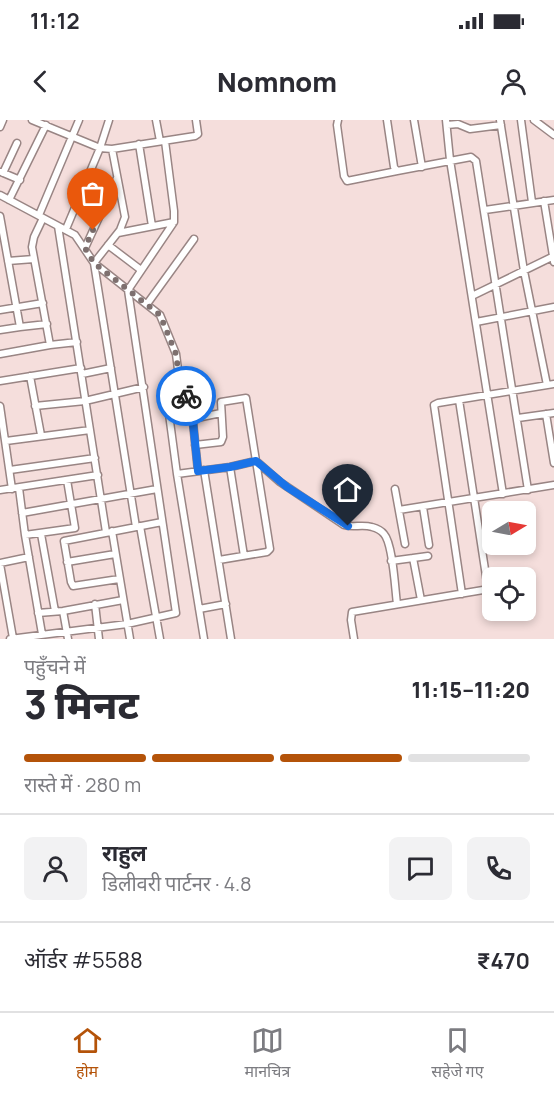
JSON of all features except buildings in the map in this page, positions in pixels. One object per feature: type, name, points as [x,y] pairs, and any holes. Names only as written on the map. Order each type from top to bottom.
[{"type":"street","points":[[0,127],[3,120]]},
{"type":"street","points":[[32,120],[100,148],[112,149],[197,135],[196,120]]},
{"type":"street","points":[[50,345],[32,242],[79,120]]},
{"type":"street","points":[[66,229],[100,148],[109,120]]},
{"type":"street","points":[[29,557],[0,564],[12,639],[42,634],[67,636],[98,628],[175,615],[144,387],[128,290],[174,222],[162,141],[156,120]]},
{"type":"street","points":[[338,120],[343,167],[347,181],[450,160],[475,158],[528,490]]},
{"type":"street","points":[[387,120],[394,167],[397,171]]},
{"type":"street","points":[[414,120],[422,166]]},
{"type":"street","points":[[521,120],[532,202]]},
{"type":"street","points":[[534,120],[554,135]]},
{"type":"street","points":[[462,594],[433,409],[436,404],[488,395],[514,391],[551,384],[524,271],[501,123],[470,129],[446,122],[450,160],[488,395],[503,494]]},
{"type":"street","points":[[9,200],[46,125]]},
{"type":"street","points":[[17,143],[1,173],[20,180]]},
{"type":"street","points":[[139,144],[152,226]]},
{"type":"street","points":[[112,149],[125,217],[118,233],[94,263],[131,494],[160,639]]},
{"type":"street","points":[[85,248],[117,177]]},
{"type":"street","points":[[0,195],[75,235],[94,263],[160,315],[176,354],[181,393],[189,399],[195,446],[219,560],[231,639]]},
{"type":"street","points":[[485,210],[554,200]]},
{"type":"street","points":[[472,296],[554,258],[544,201]]},
{"type":"street","points":[[0,216],[2,239],[20,327]]},
{"type":"street","points":[[118,233],[174,222]]},
{"type":"street","points":[[58,226],[101,500],[115,554],[129,639]]},
{"type":"street","points":[[147,303],[194,239]]},
{"type":"street","points":[[108,245],[141,270]]},
{"type":"street","points":[[8,261],[34,258]]},
{"type":"street","points":[[0,310],[43,303]]},
{"type":"street","points":[[476,322],[554,307]]},
{"type":"street","points":[[0,330],[47,324]]},
{"type":"street","points":[[0,354],[77,342]]},
{"type":"street","points":[[0,381],[111,368]]},
{"type":"street","points":[[30,376],[40,435]]},
{"type":"street","points":[[35,406],[85,401],[144,387]]},
{"type":"street","points":[[181,393],[169,395],[167,399],[204,639]]},
{"type":"street","points":[[195,446],[221,442],[224,437],[222,401],[246,398],[270,549],[267,552],[219,560]]},
{"type":"street","points":[[459,400],[486,567]]},
{"type":"street","points":[[0,406],[10,470],[22,513],[42,634]]},
{"type":"street","points":[[192,419],[221,413]]},
{"type":"street","points":[[518,418],[554,413]]},
{"type":"street","points":[[546,414],[554,463]]},
{"type":"street","points":[[6,441],[90,430]]},
{"type":"street","points":[[10,470],[95,458]]},
{"type":"street","points":[[177,474],[256,461]]},
{"type":"street","points":[[256,461],[287,487],[344,525],[369,526],[384,533],[389,543],[398,604]]},
{"type":"street","points":[[230,467],[244,556]]},
{"type":"street","points":[[0,490],[98,475]]},
{"type":"street","points":[[67,480],[77,537]]},
{"type":"street","points":[[399,510],[554,485]]},
{"type":"street","points":[[22,513],[157,489]]},
{"type":"street","points":[[395,489],[405,544]]},
{"type":"street","points":[[423,507],[429,545]]},
{"type":"street","points":[[120,579],[73,586],[64,541],[162,522]]},
{"type":"street","points":[[25,536],[75,528]]},
{"type":"street","points":[[41,534],[55,611]]},
{"type":"street","points":[[67,562],[115,554]]},
{"type":"street","points":[[391,561],[428,556]]},
{"type":"street","points":[[413,558],[421,600]]},
{"type":"street","points":[[354,639],[352,612],[482,590]]},
{"type":"street","points":[[38,613],[63,611],[123,600]]},
{"type":"street","points":[[94,604],[99,639]]},
{"type":"street","points":[[199,609],[226,604]]},
{"type":"street","points":[[63,611],[67,636]]},
{"type":"way so far","points":[[93,230],[85,248],[94,263],[155,309],[164,321],[176,354],[181,393],[186,396]]},
{"type":"route","points":[[186,396],[191,403],[198,471],[256,461],[287,487],[348,526]]}]
